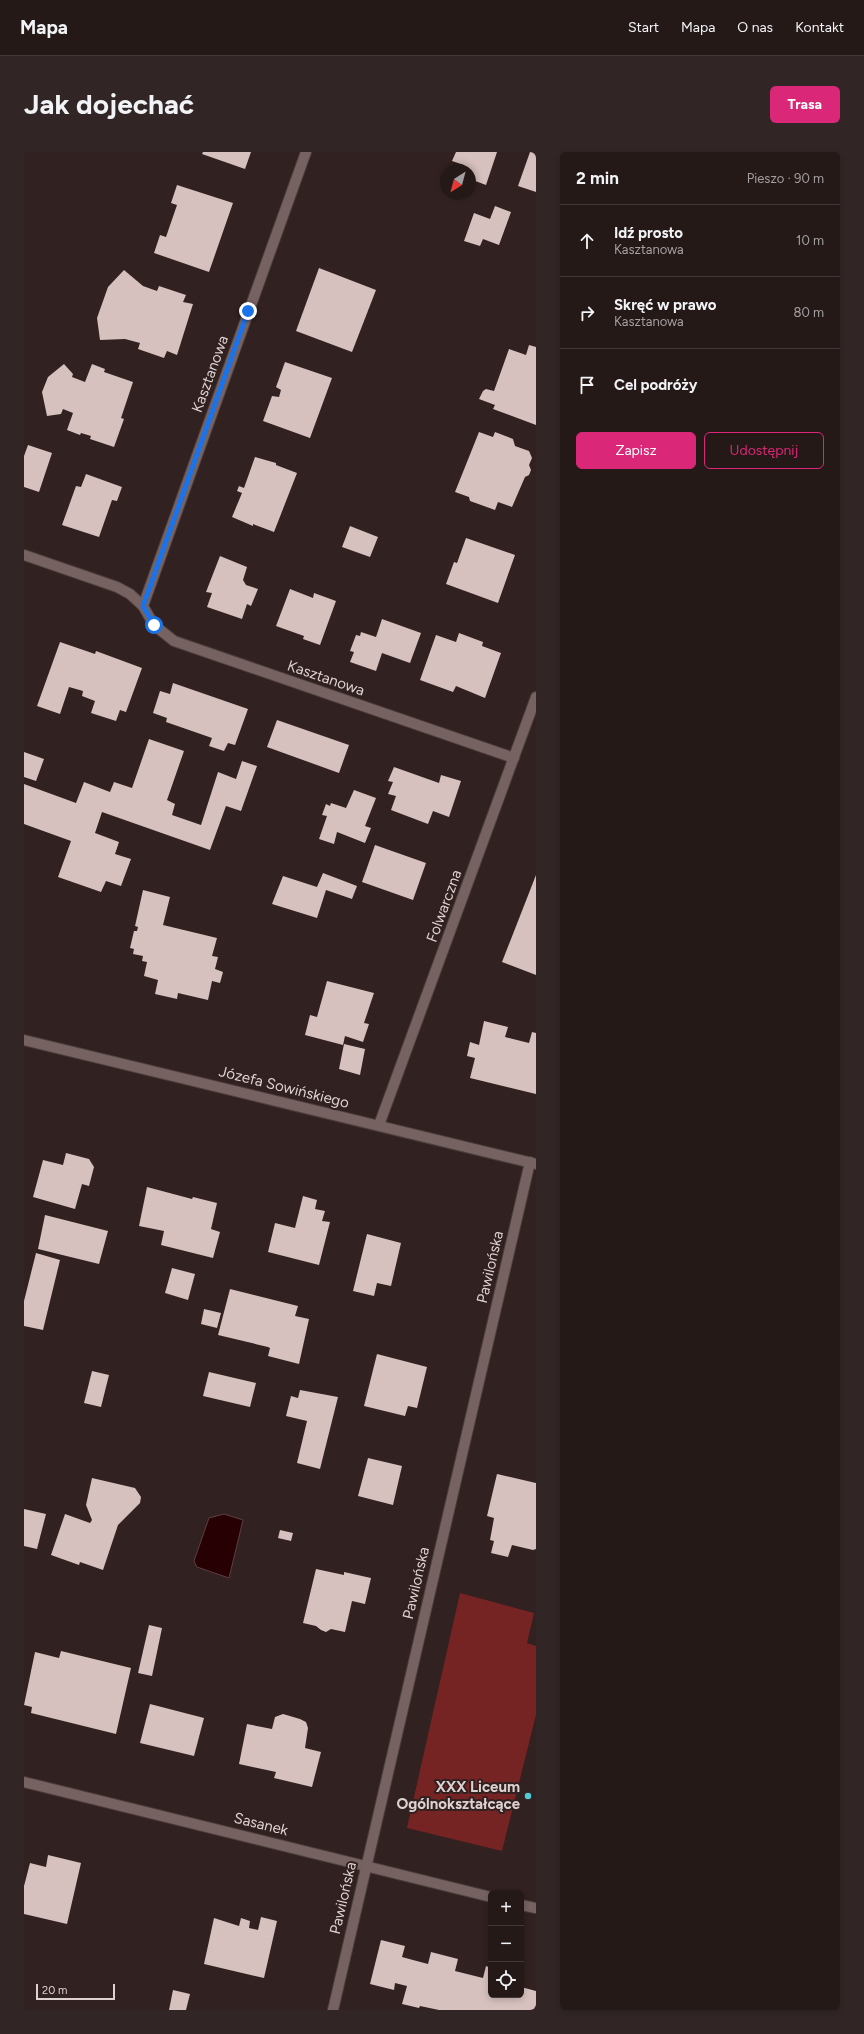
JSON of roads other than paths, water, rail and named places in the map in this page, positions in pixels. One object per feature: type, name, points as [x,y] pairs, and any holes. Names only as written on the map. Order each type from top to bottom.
[{"type":"street","name":"Kasztanowa","points":[[143,606],[306,152]]},
{"type":"street","name":"Kasztanowa","points":[[24,556],[117,587],[130,594],[143,606],[154,625],[174,641],[514,758]]},
{"type":"street","name":"Folwarczna","points":[[379,1125],[536,697]]},
{"type":"street","name":"Józefa Sowińskiego","points":[[24,1040],[533,1163]]},
{"type":"street","name":"Pawilońska","points":[[333,2010],[533,1163]]},
{"type":"street","name":"Sasanek","points":[[24,1782],[488,1896]]},
{"type":"street","points":[[524,1906],[536,1908]]},
{"type":"place","name":"XXX Liceum Ogólnokształcące","points":[[528,1796]]}]
